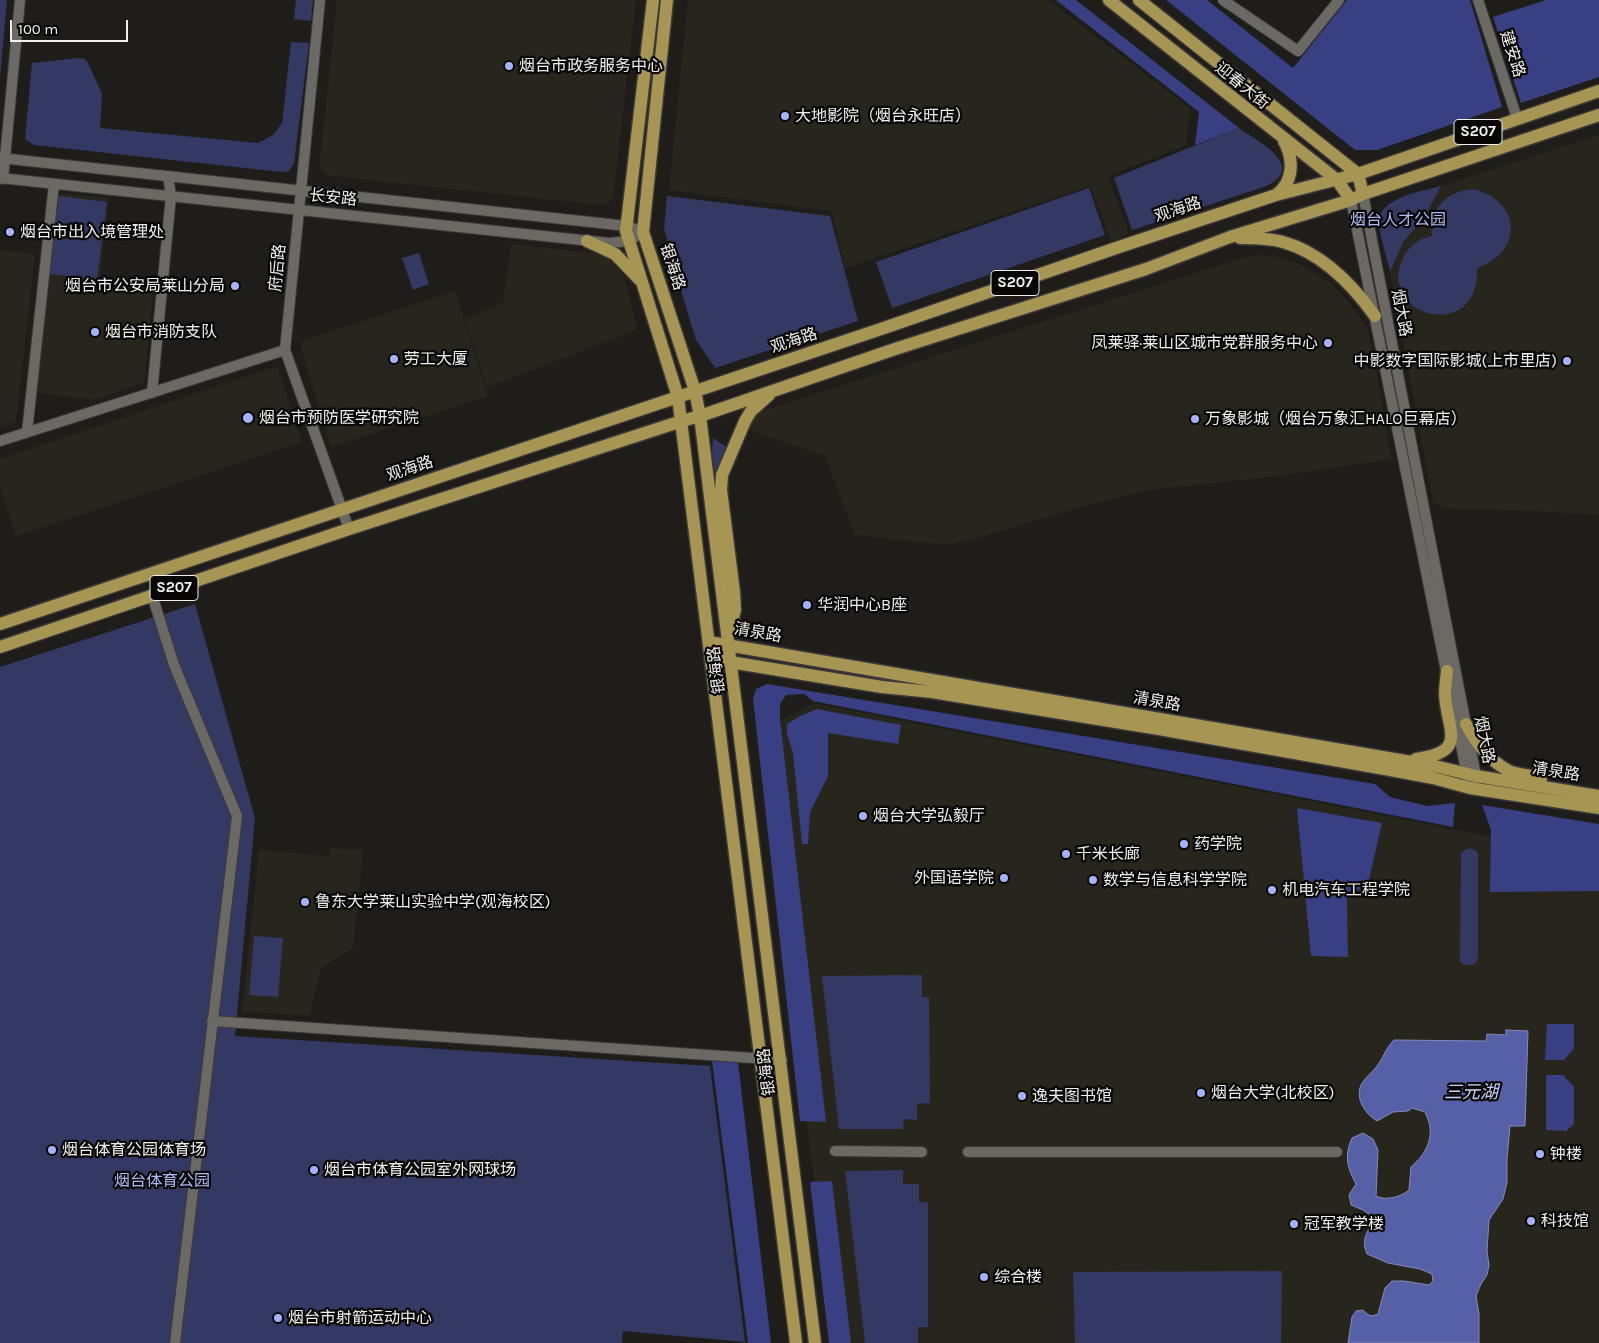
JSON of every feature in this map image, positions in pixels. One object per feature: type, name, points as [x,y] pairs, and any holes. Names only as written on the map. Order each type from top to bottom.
[{"type":"main road","name":"银海路","points":[[653,0],[626,231],[678,397],[682,420],[796,1343]]},
{"type":"main road","name":"银海路","points":[[668,0],[644,232],[695,391],[700,416],[730,640],[815,1343]]},
{"type":"main road","name":"迎春大街","points":[[1109,0],[1337,180],[1351,200]]},
{"type":"main road","name":"迎春大街","points":[[1139,0],[1358,174]]},
{"type":"main road","name":"观海路","points":[[0,624],[1122,246],[1276,195],[1358,174],[1599,91]]},
{"type":"main road","name":"S207","points":[[0,647],[349,529],[1146,269],[1230,237],[1351,200],[1363,194],[1599,115]]},
{"type":"main road","points":[[1276,195],[1283,190],[1291,169],[1289,150],[1283,139]]},
{"type":"main road","points":[[1358,174],[1363,194]]},
{"type":"main road","points":[[1230,237],[1263,238],[1282,242],[1319,259],[1342,276],[1361,296],[1375,316]]},
{"type":"main road","points":[[586,240],[615,254],[642,283]]},
{"type":"main road","points":[[730,640],[735,610],[721,490],[722,475],[751,410],[761,400],[781,387]]},
{"type":"main road","name":"清泉路","points":[[710,642],[730,640],[1472,775],[1599,796]]},
{"type":"main road","name":"清泉路","points":[[712,658],[882,687],[932,692],[1160,729],[1433,778],[1470,788],[1599,808]]},
{"type":"main road","points":[[1403,761],[1437,755],[1446,748],[1450,741],[1453,734],[1445,695],[1447,671]]},
{"type":"main road","points":[[1466,724],[1476,740],[1494,761],[1510,771],[1538,778],[1561,790]]},
{"type":"street","points":[[1,178],[20,0]]},
{"type":"street","name":"府后路","points":[[320,0],[285,350],[349,529]]},
{"type":"street","points":[[1223,0],[1298,51],[1339,0]]},
{"type":"street","name":"建安路","points":[[1478,0],[1517,118]]},
{"type":"street","points":[[3,158],[627,226],[644,232]]},
{"type":"street","points":[[152,393],[171,196],[168,176]]},
{"type":"street","name":"长安路","points":[[1,178],[609,243],[629,241],[644,232]]},
{"type":"street","points":[[27,432],[54,184]]},
{"type":"street","name":"烟大路","points":[[1363,194],[1466,724],[1472,775],[1470,788]]},
{"type":"street","name":"烟大路","points":[[1351,200],[1447,671],[1472,775]]},
{"type":"street","points":[[572,239],[574,220]]},
{"type":"street","points":[[0,441],[285,350]]},
{"type":"street","points":[[152,595],[174,665],[237,816],[175,1343]]},
{"type":"street","points":[[212,1021],[782,1060]]},
{"type":"street","points":[[835,1151],[922,1152]]},
{"type":"street","points":[[968,1152],[1337,1152]]},
{"type":"shaded area","points":[[337,0],[636,0],[613,198],[608,203],[600,205],[326,174],[320,167],[320,161]]},
{"type":"shaded area","points":[[688,0],[1048,0],[1190,108],[1186,145],[1108,176],[1129,234],[1111,241],[1090,186],[845,268],[832,211],[669,190]]},
{"type":"shaded area","points":[[1056,0],[1076,0],[1239,128],[1195,145],[1199,112]]},
{"type":"shaded area","points":[[1166,0],[1207,0],[1293,68],[1347,0],[1470,0],[1502,107],[1377,150],[1355,150]]},
{"type":"shaded area","points":[[1546,0],[1599,0],[1599,77],[1521,103],[1493,17]]},
{"type":"shaded area","points":[[1599,135],[1599,515],[1443,507],[1434,503],[1432,498],[1390,272],[1403,242],[1424,218],[1441,186]]},
{"type":"shaded area","name":"烟台市消防支队","points":[[57,193],[109,198],[100,276],[154,282],[144,382],[96,400],[34,393]]},
{"type":"shaded area","points":[[511,244],[591,253],[606,257],[623,275],[637,330],[487,387],[465,319],[503,303]]},
{"type":"shaded area","points":[[0,250],[35,254],[16,421],[0,428]]},
{"type":"shaded area","points":[[1258,255],[1273,256],[1297,263],[1331,283],[1351,305],[1368,329],[1391,459],[1279,476],[1149,490],[1091,504],[970,540],[945,545],[855,535],[825,456],[748,430],[756,416],[762,411],[1246,257]]},
{"type":"shaded area","points":[[455,291],[488,396],[331,447],[301,348],[302,341]]},
{"type":"shaded area","points":[[277,366],[302,442],[16,536],[0,486],[0,459]]},
{"type":"shaded area","points":[[767,684],[1375,784],[1390,797],[1427,806],[1455,803],[1453,827],[813,701],[804,694],[786,695],[780,704],[780,719],[826,1122],[800,1121],[753,699],[756,689]]},
{"type":"shaded area","name":"烟台大学(北校区)","points":[[813,703],[1498,838],[1599,843],[1599,1343],[834,1343],[758,734]]},
{"type":"shaded area","points":[[817,709],[901,725],[898,744],[828,733],[828,776],[810,812],[808,844],[802,844],[793,753],[787,734],[787,724]]},
{"type":"shaded area","points":[[1482,805],[1599,824],[1599,891],[1490,892],[1491,830]]},
{"type":"shaded area","points":[[1297,808],[1382,823],[1368,884],[1347,897],[1348,957],[1311,956]]},
{"type":"shaded area","name":"鲁东大学莱山实验中学(观海校区)","points":[[331,848],[363,850],[353,948],[321,968],[310,1015],[242,1012],[259,850],[329,856]]},
{"type":"shaded area","points":[[1547,1024],[1574,1024],[1574,1048],[1564,1060],[1545,1060]]},
{"type":"shaded area","points":[[712,1061],[738,1062],[771,1343],[748,1343]]},
{"type":"shaded area","points":[[1546,1075],[1563,1075],[1574,1087],[1574,1124],[1566,1131],[1546,1130]]},
{"type":"shaded area","points":[[832,1181],[851,1343],[829,1343],[810,1182]]},
{"type":"green space","points":[[0,0],[7,0],[0,77]]},
{"type":"green space","points":[[296,0],[313,0],[311,21],[294,19]]},
{"type":"green space","points":[[291,42],[309,43],[294,163],[289,171],[282,172],[34,145],[25,139],[32,63],[79,58],[85,59],[88,63],[102,94],[100,128],[258,143],[273,135],[282,123]]},
{"type":"green space","points":[[1239,128],[1275,154],[1281,162],[1282,170],[1278,178],[1267,186],[1132,230],[1114,178]]},
{"type":"green space","name":"烟台人才公园","points":[[1441,186],[1424,218],[1403,242],[1390,272],[1382,241],[1379,223],[1380,214],[1385,207],[1402,197]]},
{"type":"green space","points":[[1089,188],[1105,235],[892,308],[876,262]]},
{"type":"green space","points":[[1472,189],[1488,195],[1500,203],[1508,214],[1511,226],[1509,239],[1503,250],[1493,260],[1477,268],[1474,292],[1463,307],[1448,314],[1431,314],[1415,307],[1403,295],[1398,278],[1403,258],[1415,243],[1432,236],[1433,217],[1441,203],[1455,194]]},
{"type":"green space","points":[[59,196],[107,202],[97,279],[49,274]]},
{"type":"green space","points":[[667,196],[830,216],[858,321],[715,368],[696,340],[675,271],[664,228]]},
{"type":"green space","points":[[419,253],[429,284],[413,290],[402,258]]},
{"type":"green space","points":[[713,438],[728,448],[720,469],[728,588],[712,450]]},
{"type":"green space","name":"烟台体育公园","points":[[195,604],[255,818],[235,1036],[710,1066],[745,1342],[623,1331],[622,1343],[0,1343],[0,667]]},
{"type":"green space","points":[[1469,848],[1475,850],[1478,854],[1478,959],[1475,964],[1468,965],[1460,961],[1461,853]]},
{"type":"green space","points":[[254,936],[283,938],[278,997],[249,995]]},
{"type":"green space","points":[[922,975],[922,997],[929,997],[930,1103],[917,1104],[917,1120],[904,1119],[903,1129],[839,1129],[822,976]]},
{"type":"green space","points":[[903,1170],[903,1184],[919,1184],[919,1202],[928,1202],[928,1327],[918,1327],[918,1343],[865,1343],[845,1171]]},
{"type":"green space","points":[[1282,1271],[1281,1343],[1075,1343],[1073,1272]]},
{"type":"water","name":"三元湖","points":[[1506,1030],[1528,1031],[1525,1126],[1510,1126],[1507,1182],[1503,1199],[1489,1220],[1487,1251],[1489,1265],[1487,1275],[1476,1296],[1479,1314],[1479,1343],[1348,1343],[1352,1317],[1356,1311],[1363,1310],[1372,1316],[1378,1314],[1385,1288],[1392,1281],[1429,1285],[1433,1281],[1432,1274],[1420,1269],[1388,1263],[1367,1254],[1364,1242],[1370,1226],[1371,1216],[1351,1205],[1349,1195],[1356,1184],[1350,1172],[1347,1156],[1352,1138],[1363,1133],[1373,1139],[1378,1150],[1376,1196],[1389,1198],[1409,1190],[1411,1167],[1428,1145],[1430,1124],[1425,1112],[1412,1108],[1408,1111],[1393,1112],[1377,1121],[1362,1105],[1359,1095],[1361,1085],[1377,1066],[1394,1040],[1486,1041],[1487,1034],[1506,1035]]},
{"type":"place","name":"烟台市政务服务中心","points":[[509,66]]},
{"type":"place","name":"大地影院（烟台永旺店）","points":[[785,116]]},
{"type":"place","name":"烟台市出入境管理处","points":[[10,232]]},
{"type":"place","name":"烟台市公安局莱山分局","points":[[235,286]]},
{"type":"place","name":"烟台市消防支队","points":[[95,332]]},
{"type":"place","name":"凤莱驿·莱山区城市党群服务中心","points":[[1328,343]]},
{"type":"place","name":"劳工大厦","points":[[394,359]]},
{"type":"place","name":"中影数字国际影城(上市里店)","points":[[1567,361]]},
{"type":"place","name":"烟台市预防医学研究院","points":[[248,418]]},
{"type":"place","name":"万象影城（烟台万象汇HALO巨幕店）","points":[[1195,419]]},
{"type":"place","name":"华润中心B座","points":[[807,605]]},
{"type":"place","name":"烟台大学弘毅厅","points":[[863,816]]},
{"type":"place","name":"药学院","points":[[1184,844]]},
{"type":"place","name":"千米长廊","points":[[1066,854]]},
{"type":"place","name":"外国语学院","points":[[1004,878]]},
{"type":"place","name":"数学与信息科学学院","points":[[1093,880]]},
{"type":"place","name":"机电汽车工程学院","points":[[1272,890]]},
{"type":"place","name":"鲁东大学莱山实验中学(观海校区)","points":[[305,902]]},
{"type":"place","name":"烟台大学(北校区)","points":[[1201,1093]]},
{"type":"place","name":"逸夫图书馆","points":[[1022,1096]]},
{"type":"place","name":"烟台体育公园体育场","points":[[52,1150]]},
{"type":"place","name":"钟楼","points":[[1540,1154]]},
{"type":"place","name":"烟台市体育公园室外网球场","points":[[314,1170]]},
{"type":"place","name":"科技馆","points":[[1531,1221]]},
{"type":"place","name":"冠军教学楼","points":[[1294,1224]]},
{"type":"place","name":"综合楼","points":[[984,1277]]},
{"type":"place","name":"烟台市射箭运动中心","points":[[278,1318]]}]
